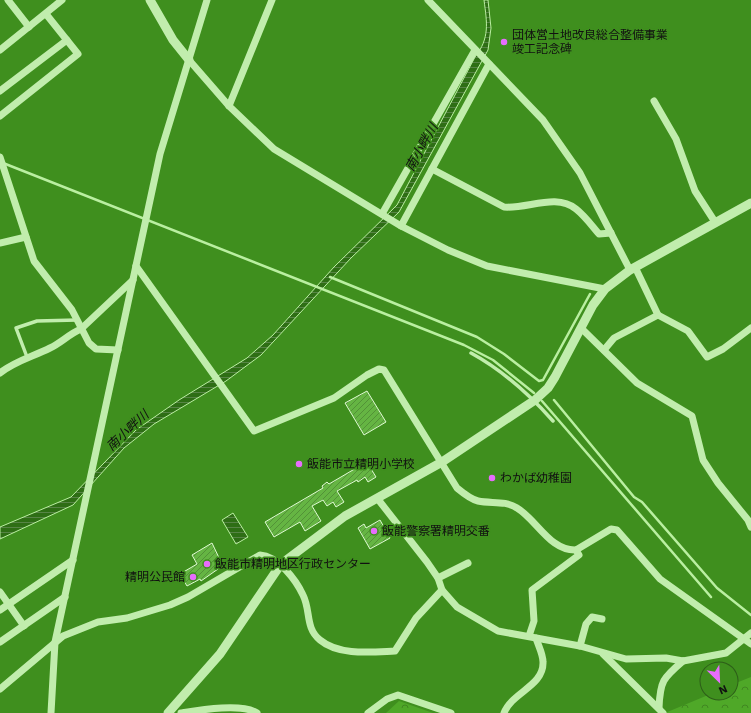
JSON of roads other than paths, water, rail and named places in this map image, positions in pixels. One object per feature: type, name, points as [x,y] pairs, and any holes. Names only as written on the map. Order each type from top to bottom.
[{"type":"street","points":[[8,0],[29,27]]},
{"type":"street","points":[[0,50],[62,0]]},
{"type":"street","points":[[150,0],[173,40],[189,60],[230,106],[274,149],[398,224],[448,250],[487,266],[605,289]]},
{"type":"street","points":[[51,713],[55,642],[160,154],[207,0]]},
{"type":"street","points":[[230,106],[272,0]]},
{"type":"street","points":[[428,0],[543,120],[580,173],[611,233],[633,268],[658,315],[688,331],[707,357],[723,349],[751,328]]},
{"type":"street","points":[[0,116],[78,54],[46,14]]},
{"type":"street","points":[[0,91],[66,40]]},
{"type":"street","points":[[383,215],[476,51]]},
{"type":"street","points":[[398,224],[432,169],[488,63]]},
{"type":"street","points":[[654,101],[676,139],[695,192],[715,222]]},
{"type":"street","points":[[0,158],[34,261],[72,310],[89,343],[96,349],[118,350]]},
{"type":"street","points":[[432,169],[504,207],[517,207],[553,201],[569,204],[599,234],[611,233]]},
{"type":"street","points":[[168,713],[220,654],[282,564],[336,523],[377,498],[442,462],[535,400],[548,388],[555,377],[592,305],[605,289],[633,268],[751,203]]},
{"type":"street","points":[[0,243],[26,236]]},
{"type":"street","points":[[136,266],[254,431],[334,398],[367,375],[379,369],[384,370],[457,488],[467,496],[477,501],[514,506],[560,548],[576,550],[606,531],[611,529],[617,530],[660,578],[751,644]]},
{"type":"street","points":[[0,373],[10,365],[50,348],[70,333],[81,329],[133,280]]},
{"type":"street","points":[[604,350],[614,338],[658,315]]},
{"type":"street","points":[[581,328],[637,383],[692,416],[703,460],[718,483],[750,521]]},
{"type":"street","points":[[377,498],[438,578],[442,590],[457,607],[498,631],[580,646],[626,659],[666,658],[683,661],[726,653],[751,633]]},
{"type":"street","points":[[504,713],[507,705],[514,698],[538,680],[543,661],[533,637],[534,622],[532,590],[578,555],[576,550]]},
{"type":"street","points":[[0,689],[64,636],[98,622],[127,618],[170,605],[188,597],[260,555],[267,556],[282,564],[304,596],[310,628],[320,640],[336,649],[355,651],[395,651],[416,618],[442,590]]},
{"type":"street","points":[[0,610],[73,560]]},
{"type":"street","points":[[438,578],[468,563]]},
{"type":"street","points":[[0,592],[24,626]]},
{"type":"street","points":[[0,642],[65,597]]},
{"type":"street","points":[[580,646],[586,624],[592,617],[602,619]]},
{"type":"street","points":[[602,653],[661,710]]},
{"type":"street","points":[[661,710],[660,689],[664,679],[683,661]]},
{"type":"street","points":[[368,713],[387,699],[398,695],[451,713]]},
{"type":"street","points":[[181,713],[238,707],[251,709],[257,713]]},
{"type":"lane","points":[[27,357],[16,328],[37,321],[77,320]]},
{"type":"lane","points":[[471,354],[500,371],[535,400],[553,421]]},
{"type":"waterway","points":[[3,163],[464,345],[493,360],[534,393]]},
{"type":"waterway","points":[[330,277],[477,337],[504,354],[539,381],[543,380],[590,294]]},
{"type":"waterway","points":[[554,400],[634,497],[642,502],[717,588],[751,615]]},
{"type":"waterway","points":[[542,401],[711,597]]},
{"type":"place","name":"団体営土地改良総合整備事業 竣工記念碑","points":[[504,42]]},
{"type":"place","name":"飯能市立精明小学校","points":[[299,464]]},
{"type":"place","name":"わかば幼稚園","points":[[492,478]]},
{"type":"place","name":"飯能警察署精明交番","points":[[374,531]]},
{"type":"place","name":"飯能市精明地区行政センター","points":[[207,564]]},
{"type":"place","name":"精明公民館","points":[[193,577]]},
{"type":"water label","name":"南小畔川","points":[[421,147]]},
{"type":"water label","name":"南小畔川","points":[[127,430]]}]
